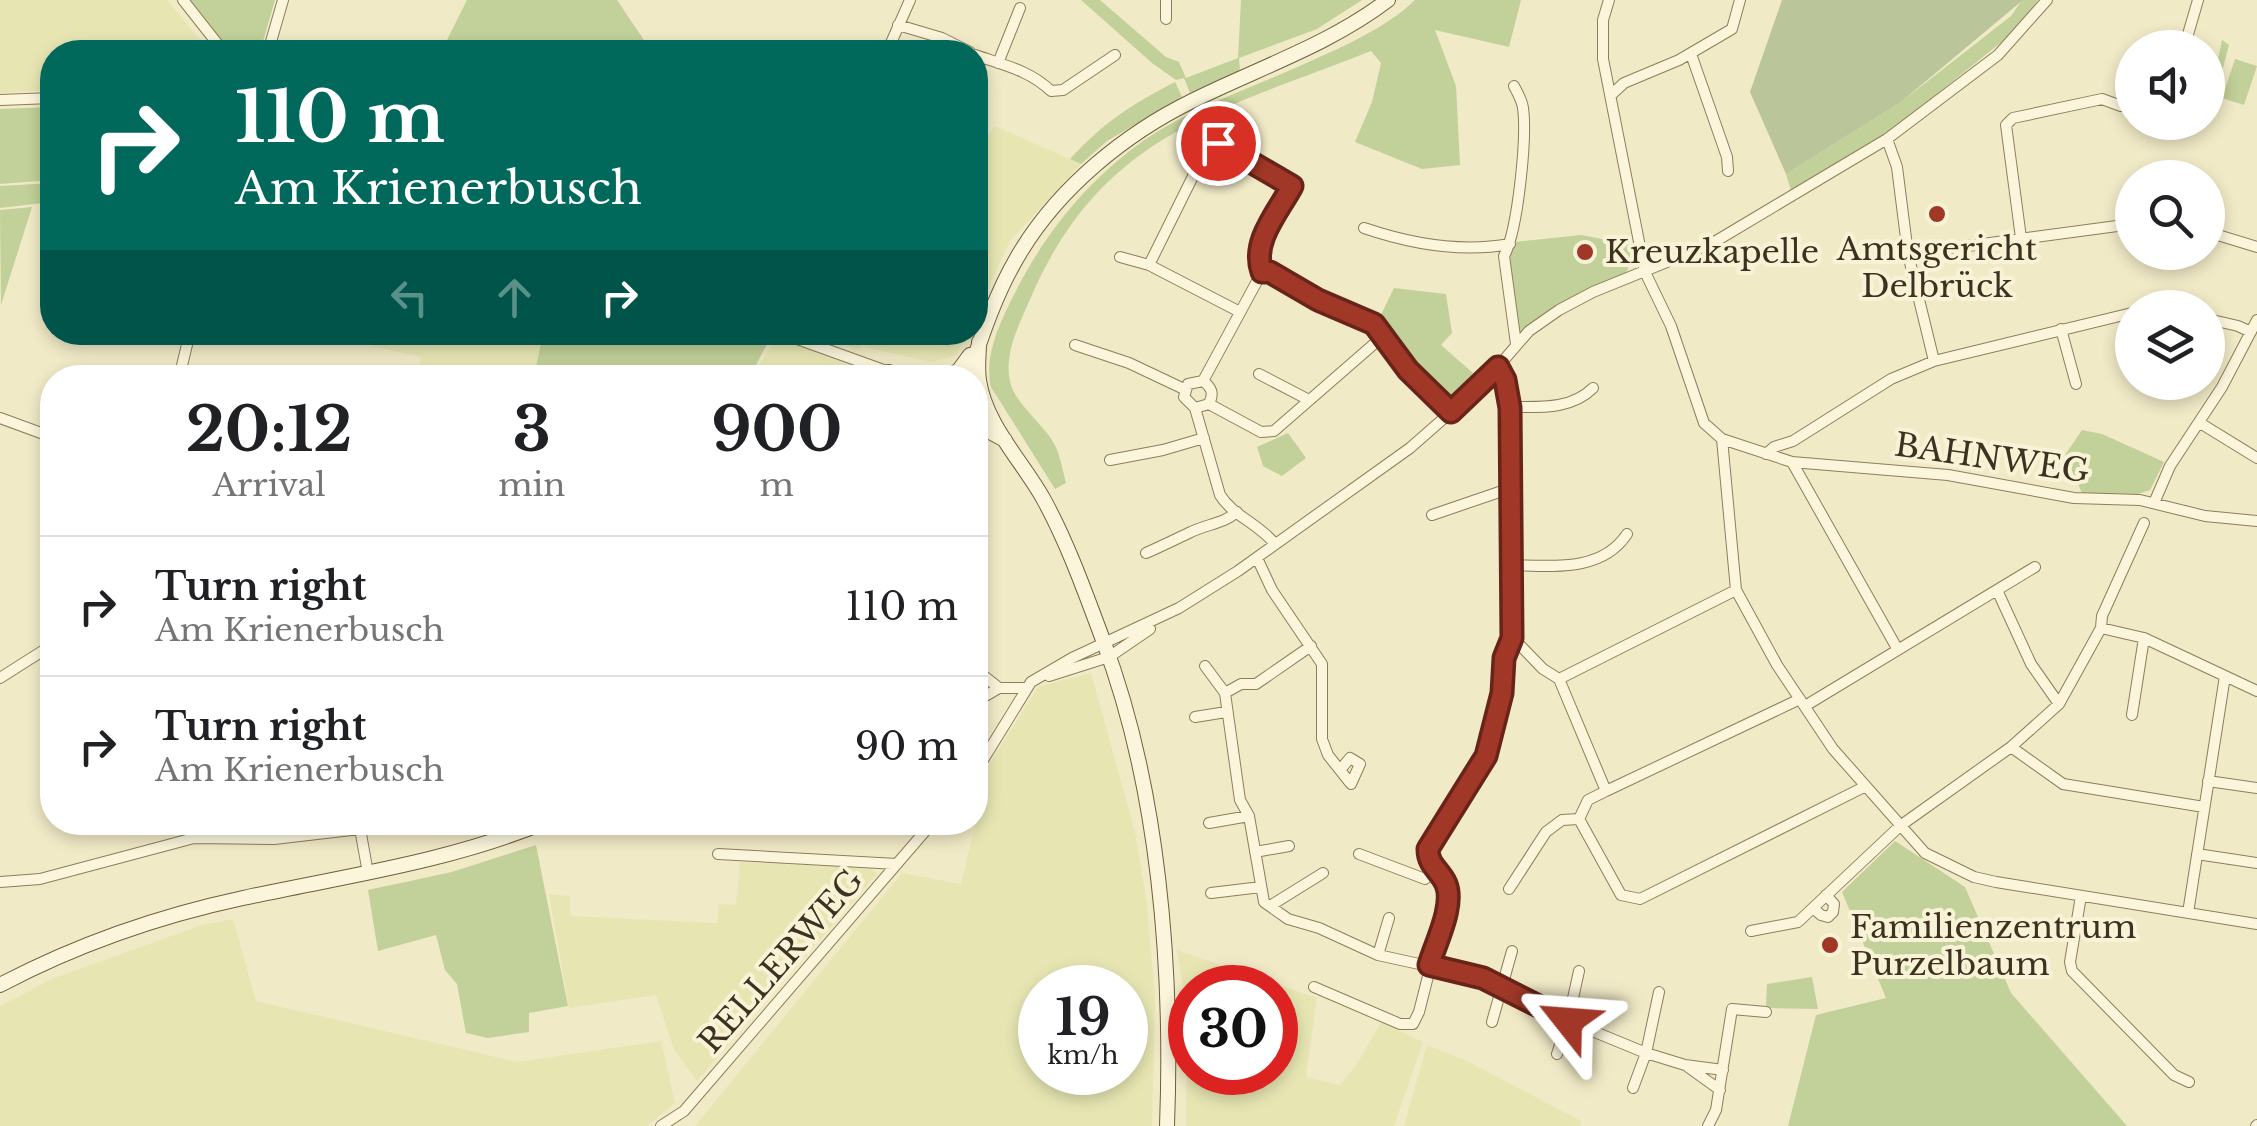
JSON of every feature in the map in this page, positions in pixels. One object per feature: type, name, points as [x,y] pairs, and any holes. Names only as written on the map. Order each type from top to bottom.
[{"type":"main road","points":[[988,321],[1022,250],[1051,212],[1114,151],[1147,126],[1190,102],[1318,44],[1388,0]]},
{"type":"main road","points":[[988,430],[1008,441],[1070,552],[1107,651],[1138,764],[1161,902],[1168,995],[1167,1126]]},
{"type":"main road","points":[[0,985],[84,947],[160,920],[240,898],[458,853],[509,835]]},
{"type":"street","points":[[183,0],[215,40]]},
{"type":"street","points":[[271,40],[283,0]]},
{"type":"street","points":[[892,40],[910,0]]},
{"type":"street","points":[[1166,0],[1166,19]]},
{"type":"street","points":[[1608,0],[1603,20],[1603,59],[1645,272],[1671,326],[1704,422],[1722,440],[1736,590],[1802,702],[1864,787],[1925,853],[1974,877],[2257,924]]},
{"type":"street","points":[[1611,95],[1624,83],[1692,54],[1732,29],[1740,0]]},
{"type":"street","points":[[988,752],[1026,688],[1038,678],[1107,651],[1257,558],[1410,448],[1498,367],[1516,344],[1559,310],[1711,244],[1887,139],[1998,55],[2047,0]]},
{"type":"street","points":[[2189,30],[2198,0]]},
{"type":"street","points":[[998,62],[1020,8]]},
{"type":"street","points":[[898,25],[946,40]]},
{"type":"street","points":[[1692,54],[1727,157],[1728,172]]},
{"type":"street","points":[[988,59],[1037,78],[1051,91],[1063,90],[1115,55]]},
{"type":"street","points":[[1514,86],[1523,106],[1519,198],[1504,256],[1516,344]]},
{"type":"street","points":[[0,100],[40,98]]},
{"type":"street","points":[[2020,238],[2006,125],[2013,118],[2102,100],[2115,104]]},
{"type":"street","points":[[1887,139],[1897,167],[1908,254],[1934,361]]},
{"type":"street","points":[[1149,265],[1209,144],[1218,143],[1292,186],[1259,246],[1262,272]]},
{"type":"street","points":[[1908,254],[2115,226]]},
{"type":"street","points":[[1364,228],[1398,240],[1445,248],[1510,244]]},
{"type":"street","points":[[2225,237],[2257,247]]},
{"type":"street","points":[[1120,258],[1149,265],[1240,312]]},
{"type":"street","points":[[1203,381],[1262,272]]},
{"type":"street","points":[[1262,272],[1270,272],[1318,300],[1374,324],[1408,370],[1451,412]]},
{"type":"street","points":[[1766,454],[1891,378],[1934,361],[2115,317]]},
{"type":"street","points":[[2154,502],[2170,466],[2200,423],[2257,320]]},
{"type":"street","points":[[2225,324],[2251,332]]},
{"type":"street","points":[[2061,329],[2076,384]]},
{"type":"street","points":[[1184,389],[1187,404],[1195,408],[1209,404],[1268,433],[1382,337]]},
{"type":"street","points":[[813,345],[866,365]]},
{"type":"street","points":[[1075,345],[1129,363],[1184,389]]},
{"type":"street","points":[[1314,987],[1400,1024],[1413,1024],[1448,897],[1444,879],[1428,860],[1428,849],[1486,756],[1502,693],[1504,658],[1512,638],[1510,408],[1505,380],[1498,367]]},
{"type":"street","points":[[1259,374],[1310,400]]},
{"type":"street","points":[[1184,389],[1196,380],[1203,381],[1211,388],[1209,404]]},
{"type":"street","points":[[1510,408],[1558,406],[1583,398],[1593,388]]},
{"type":"street","points":[[1195,408],[1220,495],[1227,506],[1250,518],[1274,544]]},
{"type":"street","points":[[0,418],[40,433]]},
{"type":"street","points":[[2200,423],[2257,458]]},
{"type":"street","points":[[1110,460],[1204,438]]},
{"type":"street","name":"BAHNWEG","points":[[1722,440],[1792,462],[1948,475],[2074,498],[2154,502],[2205,516],[2257,521]]},
{"type":"street","points":[[1792,462],[1898,650]]},
{"type":"street","points":[[1432,514],[1511,488]]},
{"type":"street","points":[[1146,552],[1228,520],[1237,512]]},
{"type":"street","points":[[1751,931],[1798,922],[1900,826],[2011,746],[2059,704],[2101,628],[2102,616],[2144,523]]},
{"type":"street","points":[[1513,565],[1556,567],[1589,562],[1615,550],[1627,534]]},
{"type":"street","points":[[1257,558],[1272,590],[1322,664],[1322,739],[1328,756],[1340,770]]},
{"type":"street","points":[[1579,819],[1588,800],[1802,702],[1898,650],[2035,566]]},
{"type":"street","points":[[1559,680],[1736,590]]},
{"type":"street","points":[[1997,590],[2030,664],[2059,704]]},
{"type":"street","points":[[2101,628],[2144,638],[2257,691]]},
{"type":"street","points":[[1512,638],[1543,670],[1559,680],[1606,791]]},
{"type":"street","points":[[2132,715],[2144,638]]},
{"type":"street","points":[[1226,692],[1240,684],[1256,684],[1311,646]]},
{"type":"street","points":[[0,677],[40,652]]},
{"type":"street","points":[[1205,666],[1226,692],[1240,800],[1248,816],[1264,902],[1288,919],[1319,928],[1378,955],[1483,978],[1568,1021],[1646,1052],[1685,1065],[1723,1070]]},
{"type":"street","points":[[2188,913],[2225,676]]},
{"type":"street","points":[[988,680],[998,688]]},
{"type":"street","points":[[988,694],[998,688],[1026,688]]},
{"type":"street","points":[[1194,717],[1226,712]]},
{"type":"street","points":[[2011,746],[2063,784],[2204,807]]},
{"type":"street","points":[[2208,780],[2257,788]]},
{"type":"street","points":[[1579,819],[1621,895],[1640,899],[1864,787]]},
{"type":"street","points":[[1208,823],[1248,816]]},
{"type":"street","points":[[1509,888],[1546,832],[1562,820],[1579,819]]},
{"type":"street","points":[[0,882],[40,879],[184,839],[274,839],[300,835]]},
{"type":"street","points":[[362,835],[368,874]]},
{"type":"street","name":"RELLERWEG","points":[[661,1126],[684,1111],[922,835]]},
{"type":"street","points":[[1255,852],[1288,846]]},
{"type":"street","points":[[718,854],[897,864]]},
{"type":"street","points":[[1359,854],[1412,877],[1425,879],[1436,871]]},
{"type":"street","points":[[2197,854],[2257,864]]},
{"type":"street","points":[[1270,906],[1322,874]]},
{"type":"street","points":[[1211,893],[1260,887]]},
{"type":"street","points":[[2082,896],[2070,962],[2072,971],[2174,1075],[2189,1082]]},
{"type":"street","points":[[1378,955],[1389,918]]},
{"type":"street","points":[[1492,1022],[1512,952]]},
{"type":"street","points":[[1557,1054],[1578,971]]},
{"type":"street","points":[[1633,1088],[1646,1052],[1659,992]]},
{"type":"street","points":[[1708,1126],[1716,1110],[1732,1009],[1766,1012]]},
{"type":"street","points":[[1685,1065],[1720,1090]]},
{"type":"street","points":[[684,1111],[687,1126]]},
{"type":"green space","points":[[0,0],[167,0],[200,40],[40,40],[40,91],[0,93]]},
{"type":"green space","points":[[190,0],[275,0],[263,40],[221,40]]},
{"type":"green space","points":[[467,0],[617,0],[644,40],[447,40]]},
{"type":"green space","points":[[1081,0],[1100,0],[1166,57],[1179,62],[1186,78],[1238,58],[1241,0],[1362,0],[1317,29],[1239,58],[1240,71],[1190,93],[1184,78],[1176,80],[1152,63]]},
{"type":"green space","points":[[1415,0],[1521,0],[1509,47],[1435,30],[1456,86],[1460,165],[1422,169],[1355,142],[1372,102],[1381,63],[1371,51],[1215,112],[1171,135],[1130,163],[1093,198],[1060,242],[1022,318],[1009,362],[1014,392],[1057,450],[1066,483],[1055,489],[991,387],[989,374],[992,349],[1006,310],[1057,225],[1089,187],[1146,139],[1203,108],[1348,44],[1377,29]]},
{"type":"green space","points":[[1782,0],[2023,0],[1901,102],[1786,174],[1750,92]]},
{"type":"green space","points":[[2022,0],[2038,0],[2019,28],[1892,130],[1791,191],[1786,174],[1901,102],[2011,16]]},
{"type":"green space","points":[[2235,59],[2257,66],[2244,105],[2225,99]]},
{"type":"green space","points":[[1175,82],[1182,97],[1107,141],[1081,164],[1070,159],[1119,115]]},
{"type":"green space","points":[[40,107],[40,181],[0,184],[0,109]]},
{"type":"green space","points":[[995,126],[1081,164],[1010,241],[988,288],[988,135]]},
{"type":"green space","points":[[40,184],[40,203],[0,208],[0,186]]},
{"type":"green space","points":[[32,207],[1,305],[0,210]]},
{"type":"green space","points":[[1581,235],[1639,246],[1626,273],[1565,301],[1517,333],[1507,266],[1514,242]]},
{"type":"green space","points":[[1394,288],[1446,294],[1452,333],[1441,345],[1473,373],[1450,399],[1400,355],[1387,326],[1378,321]]},
{"type":"green space","points":[[367,345],[541,345],[537,365],[419,365],[421,357]]},
{"type":"green space","points":[[541,345],[766,345],[756,365],[536,365]]},
{"type":"green space","points":[[772,345],[798,345],[849,365],[759,365]]},
{"type":"green space","points":[[961,345],[956,356],[931,362],[865,347]]},
{"type":"green space","points":[[2082,430],[2102,434],[2164,462],[2150,490],[2138,494],[2082,493],[2065,455]]},
{"type":"green space","points":[[1288,433],[1306,458],[1282,476],[1263,466],[1257,447]]},
{"type":"green space","points":[[1091,673],[1135,832],[1147,904],[1155,997],[1152,1126],[695,1126],[902,873],[961,884],[973,835],[988,835],[988,766],[1038,687]]},
{"type":"green space","points":[[1895,841],[1965,887],[2011,993],[2127,1126],[1788,1126],[1816,1015],[1886,998],[1842,892]]},
{"type":"green space","points":[[536,845],[568,1006],[529,1013],[529,1032],[488,1038],[466,1033],[457,984],[445,970],[436,935],[378,951],[368,890],[452,872]]},
{"type":"green space","points":[[740,862],[870,868],[877,874],[697,1081],[674,1050],[656,995],[569,1008],[549,894],[570,896],[570,916],[717,923],[719,904],[736,905]]},
{"type":"green space","points":[[233,919],[256,1001],[517,1062],[661,1041],[675,1103],[647,1126],[0,1126],[0,1006],[54,978],[202,925]]},
{"type":"green space","points":[[1177,950],[1221,965],[1179,965]]},
{"type":"green space","points":[[1812,977],[1818,1009],[1766,1008],[1767,984]]},
{"type":"green space","points":[[1298,991],[1317,998],[1306,1077],[1340,1085],[1381,1022],[1423,1042],[1394,1126],[1186,1126],[1186,1095],[1298,1095]]},
{"type":"green space","points":[[1427,1045],[1465,1060],[1581,1121],[1580,1126],[1404,1126]]},
{"type":"place","name":"Amtsgericht Delbrück","points":[[1937,214]]},
{"type":"place","name":"Kreuzkapelle","points":[[1585,252]]},
{"type":"place","name":"Familienzentrum Purzelbaum","points":[[1830,945]]},
{"type":"route","points":[[1218,143],[1292,186],[1259,246],[1262,272],[1270,272],[1318,300],[1374,324],[1408,370],[1451,412],[1498,367],[1505,380],[1510,408],[1512,638],[1504,658],[1502,693],[1486,756],[1446,814],[1428,849],[1428,860],[1448,888],[1429,965],[1483,978],[1568,1021]]}]
